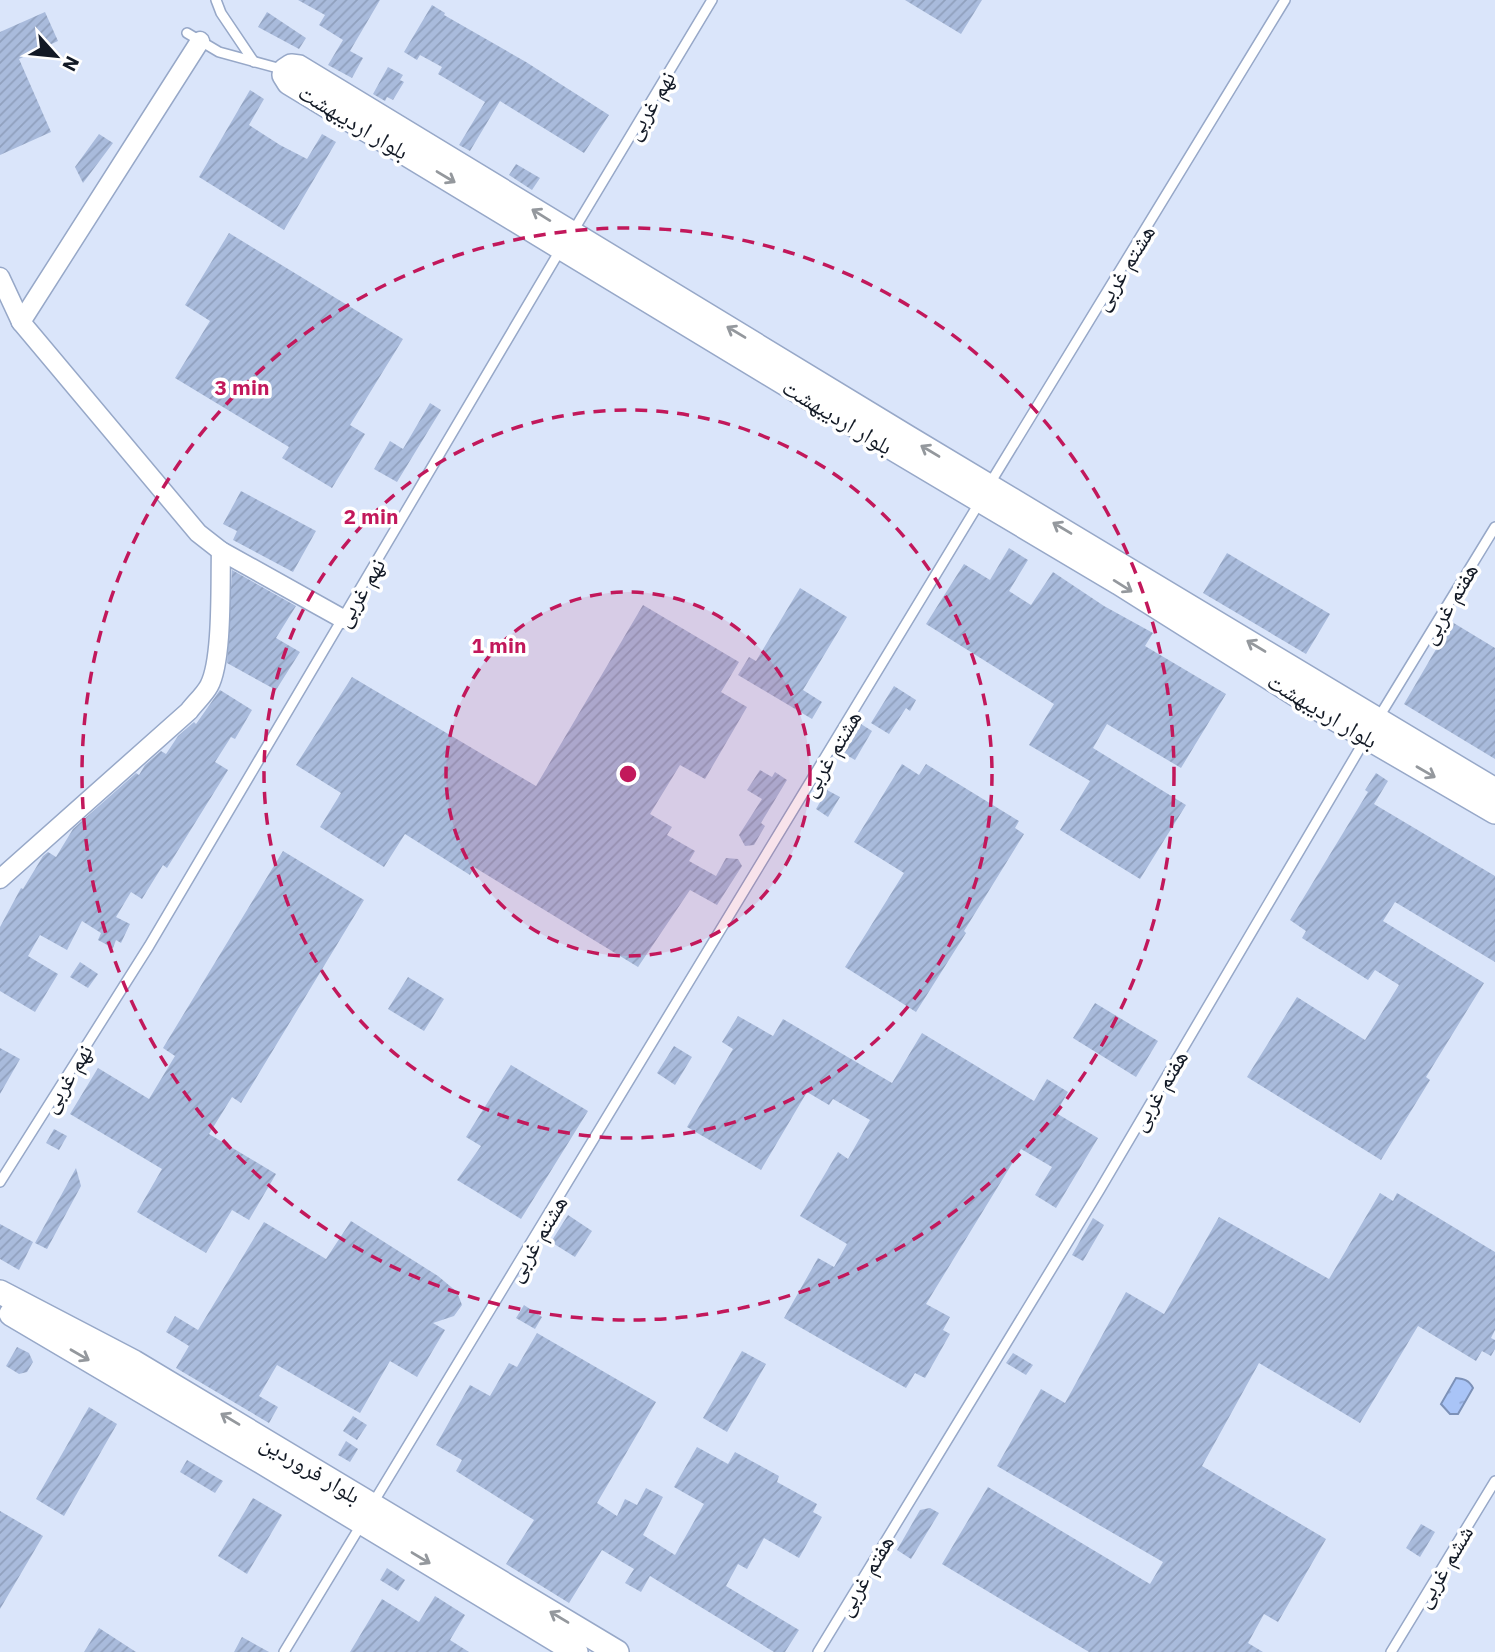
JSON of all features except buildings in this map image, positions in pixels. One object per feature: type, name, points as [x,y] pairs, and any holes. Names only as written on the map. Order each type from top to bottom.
[{"type":"street","points":[[21,322],[193,37]]},
{"type":"street","name":"بلوار اردیبهشت","points":[[285,70],[291,66],[307,71],[566,240],[985,493],[1119,583],[1372,728],[1495,790]]},
{"type":"street","points":[[0,276],[21,322],[198,533],[221,551],[343,619]]},
{"type":"street","points":[[0,879],[189,711],[210,684],[220,623],[221,551]]},
{"type":"street","name":"بلوار اردیبهشت","points":[[1372,728],[1495,812]]},
{"type":"street","name":"بلوار فروردین","points":[[0,1292],[134,1362],[576,1652]]},
{"type":"street","name":"بلوار فروردین","points":[[0,1308],[617,1652]]},
{"type":"lane","points":[[216,0],[221,13],[254,62]]},
{"type":"lane","name":"نهم غربی","points":[[0,1182],[149,946],[566,240],[712,0]]},
{"type":"lane","name":"هشتم غربی","points":[[284,1652],[1285,0]]},
{"type":"lane","points":[[193,37],[219,52],[285,70]]},
{"type":"lane","name":"هفتم غربی","points":[[818,1652],[1106,1179],[1372,728],[1495,527]]},
{"type":"lane","name":"ششم غربی","points":[[1391,1652],[1495,1480]]},
{"type":"water","points":[[1456,1378],[1466,1380],[1473,1388],[1458,1414],[1450,1414],[1441,1404]]}]
